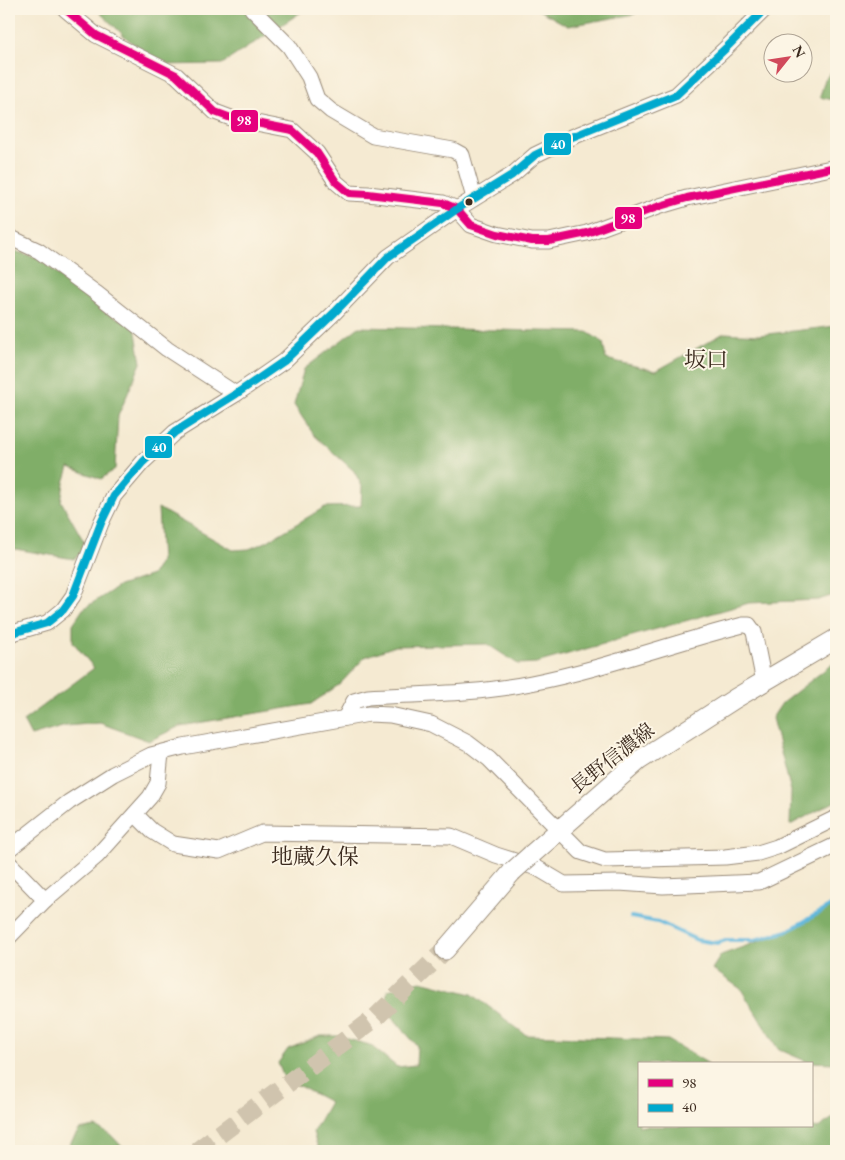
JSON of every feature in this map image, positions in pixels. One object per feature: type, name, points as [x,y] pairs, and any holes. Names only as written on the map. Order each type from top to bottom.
[{"type":"main road","name":"長野信濃線","points":[[445,950],[512,872],[638,761],[836,639]]},
{"type":"street","points":[[65,9],[96,35],[176,75],[215,112],[231,118],[292,130],[317,153],[336,182],[348,193],[443,203],[456,209],[471,225],[497,234],[532,241],[549,241],[587,233],[687,198],[836,167]]},
{"type":"street","points":[[252,9],[289,46],[309,77],[317,99],[331,112],[373,136],[453,150],[462,155],[474,198]]},
{"type":"street","points":[[9,634],[47,623],[63,610],[73,596],[101,522],[114,496],[143,462],[175,432],[284,361],[388,257],[456,209],[512,175],[535,155],[572,137],[676,94],[726,48],[764,9]]},
{"type":"street","points":[[9,237],[39,251],[167,349],[236,394]]},
{"type":"street","points":[[345,718],[354,702],[368,696],[480,691],[531,683],[614,662],[743,625],[749,625],[754,632],[764,682]]},
{"type":"street","points":[[9,849],[69,802],[114,774],[151,755],[183,747],[369,714],[390,715],[431,724],[468,743],[489,759],[581,852],[605,860],[725,857],[758,853],[777,847],[836,818]]},
{"type":"street","points":[[11,932],[44,900],[96,856],[150,797],[158,783],[160,753]]},
{"type":"street","points":[[135,814],[152,831],[172,844],[219,850],[262,833],[451,836],[496,855],[537,868],[564,884],[663,886],[759,882],[836,845]]},
{"type":"street","points":[[9,864],[44,900]]},
{"type":"green space","points":[[96,9],[306,9],[222,64],[155,65]]},
{"type":"green space","points":[[537,9],[636,9],[635,14],[568,26]]},
{"type":"green space","points":[[836,67],[836,101],[820,97],[825,79]]},
{"type":"green space","points":[[9,250],[37,257],[103,311],[135,326],[141,363],[118,416],[115,469],[101,479],[69,467],[64,483],[61,501],[87,547],[74,559],[9,548]]},
{"type":"green space","points":[[836,326],[836,593],[834,595],[818,600],[749,603],[536,663],[518,664],[487,644],[395,646],[365,657],[340,684],[311,704],[180,726],[149,741],[100,723],[66,726],[31,736],[23,721],[94,668],[73,642],[73,624],[83,609],[119,586],[152,575],[161,561],[158,508],[233,550],[249,549],[266,542],[325,507],[361,506],[362,486],[354,471],[314,435],[294,405],[304,369],[359,327],[587,332],[603,342],[606,359],[656,371],[724,333],[759,335]]},
{"type":"green space","points":[[836,661],[836,801],[790,825],[791,791],[772,718],[782,703]]},
{"type":"green space","points":[[836,903],[836,1063],[808,1062],[778,1049],[741,989],[712,969],[721,955],[790,930]]},
{"type":"green space","points":[[421,981],[472,994],[526,1035],[668,1040],[706,1062],[638,1062],[638,1128],[818,1128],[836,1116],[836,1151],[319,1151],[313,1132],[330,1102],[284,1078],[278,1063],[288,1049],[320,1036],[337,1036],[370,1045],[397,1067],[416,1065],[417,1046],[384,1007],[388,990]]},
{"type":"green space","points":[[96,1127],[111,1135],[126,1151],[65,1151],[79,1130]]},
{"type":"waterway","points":[[631,917],[658,922],[697,940],[717,943],[726,940],[755,940],[788,931],[836,903]]},
{"type":"tunnel","points":[[197,1151],[374,1019],[445,950]]},
{"type":"transit line","name":"98","points":[[65,9],[96,35],[176,75],[215,112],[231,118],[292,130],[317,153],[336,182],[349,193],[443,203],[457,209],[471,225],[497,234],[532,241],[549,241],[587,233],[687,198],[836,167]]},
{"type":"transit line","name":"40","points":[[9,634],[47,623],[63,610],[73,596],[101,523],[114,496],[143,462],[175,432],[284,361],[388,257],[457,209],[512,175],[535,155],[572,137],[676,95],[765,9]]},
{"type":"district","name":"坂口","points":[[706,359]]},
{"type":"district","name":"地蔵久保","points":[[315,856]]}]
